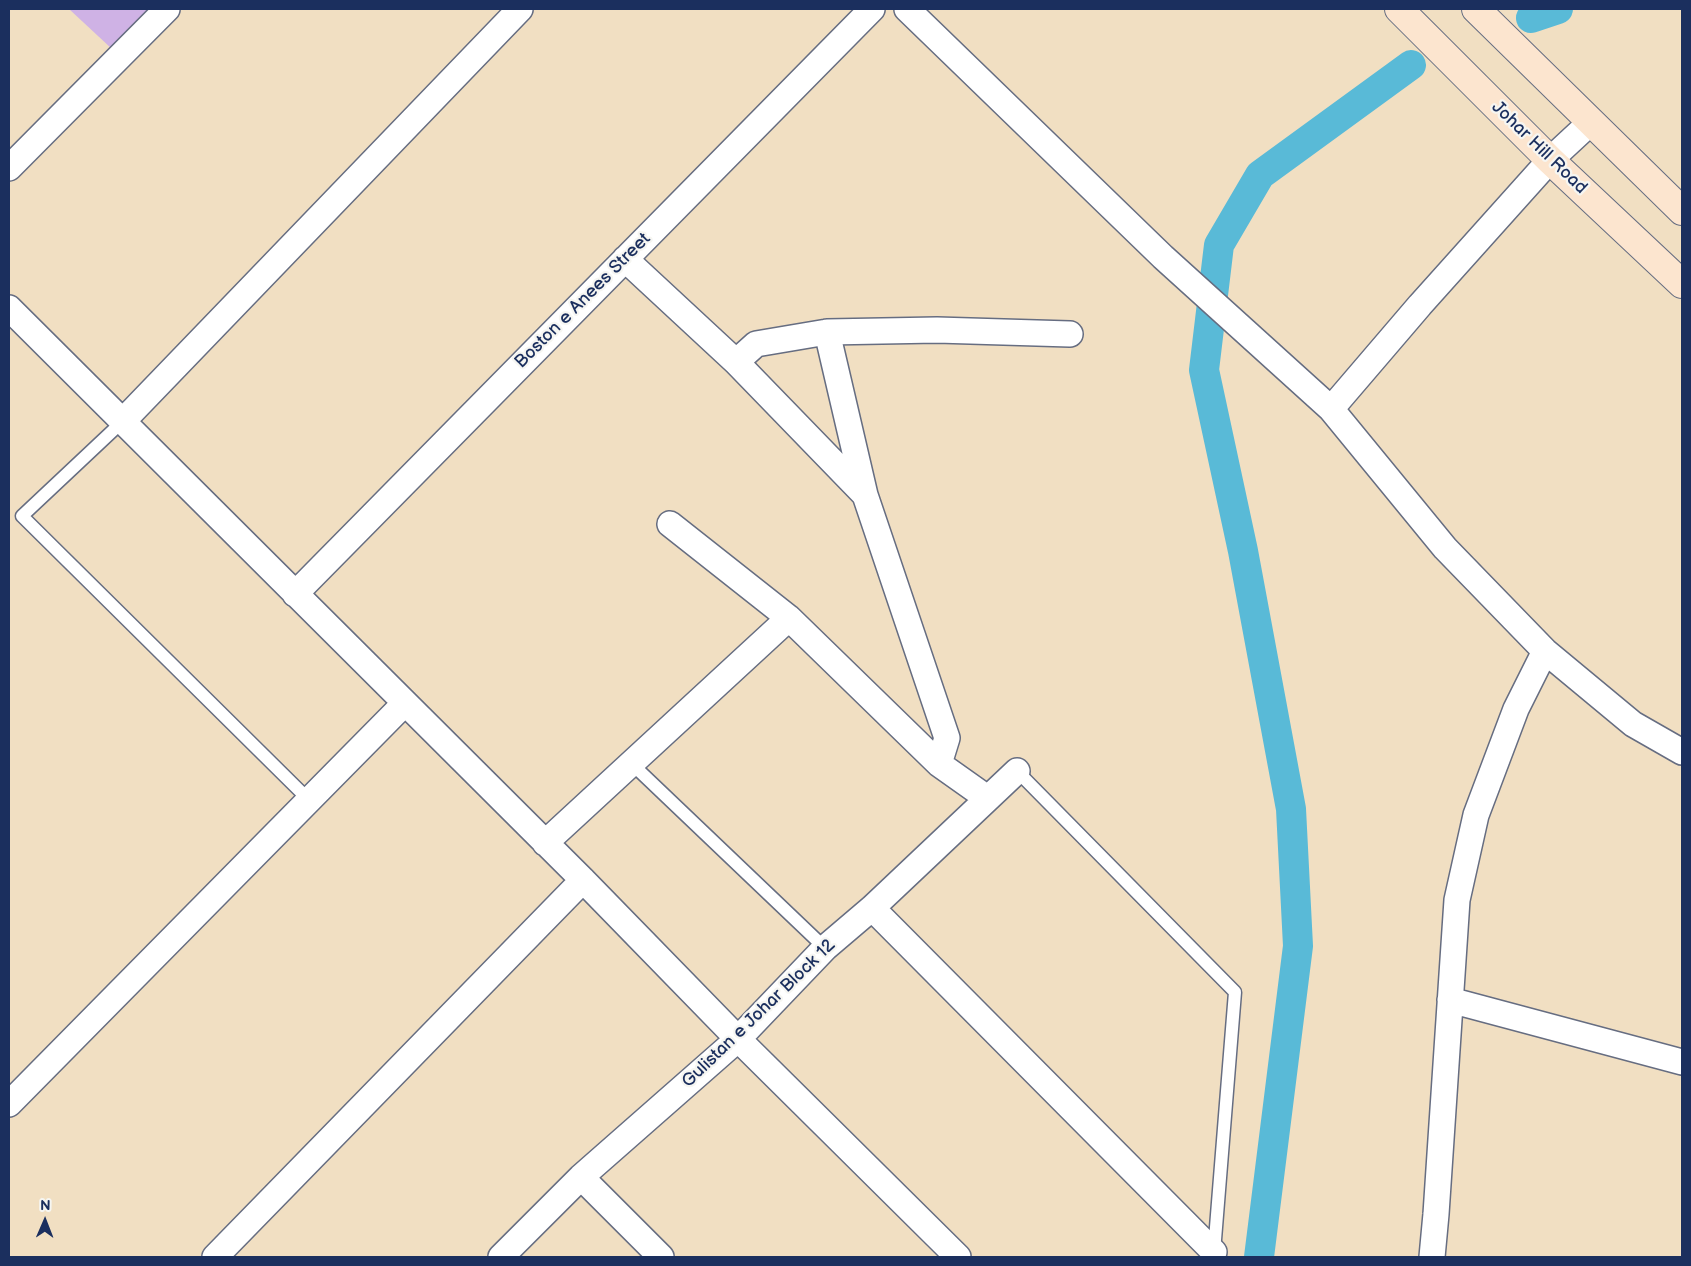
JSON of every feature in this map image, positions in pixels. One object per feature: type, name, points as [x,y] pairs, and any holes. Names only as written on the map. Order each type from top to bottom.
[{"type":"street","points":[[9,168],[167,9]]},
{"type":"street","points":[[122,422],[520,9]]},
{"type":"street","name":"Boston e Anees Street","points":[[296,594],[872,9]]},
{"type":"street","points":[[907,9],[1163,256],[1331,410],[1445,548],[1545,651],[1633,724],[1682,752]]},
{"type":"street","name":"Johar Hill Road","points":[[1399,9],[1550,160],[1682,284]]},
{"type":"street","points":[[1476,9],[1682,211]]},
{"type":"street","points":[[1331,410],[1550,160],[1591,122]]},
{"type":"street","points":[[625,259],[736,362],[865,495]]},
{"type":"street","points":[[9,308],[958,1257]]},
{"type":"street","points":[[736,362],[756,344],[827,332],[937,330],[1070,334]]},
{"type":"street","points":[[827,332],[865,495],[947,738],[939,764]]},
{"type":"street","points":[[670,524],[789,618],[939,764],[987,798]]},
{"type":"street","points":[[546,843],[789,618]]},
{"type":"street","points":[[1432,1257],[1457,900],[1476,815],[1516,709],[1545,651]]},
{"type":"street","points":[[9,1104],[405,703]]},
{"type":"street","name":"Gulistan e Johar Block 12","points":[[501,1257],[581,1177],[738,1039],[825,948],[872,908],[1017,771]]},
{"type":"street","points":[[215,1257],[583,880]]},
{"type":"street","points":[[872,908],[1214,1255]]},
{"type":"street","points":[[1450,1000],[1682,1062]]},
{"type":"street","points":[[581,1177],[662,1257]]},
{"type":"lane","points":[[122,422],[22,516],[309,800]]},
{"type":"lane","points":[[631,763],[825,948]]},
{"type":"lane","points":[[1017,771],[1235,992],[1214,1255]]},
{"type":"building","points":[[69,9],[155,9],[112,49]]},
{"type":"waterway","points":[[1531,18],[1558,9]]},
{"type":"waterway","points":[[1259,1257],[1298,946],[1291,809],[1243,551],[1204,370],[1219,245],[1260,175],[1411,65]]}]
